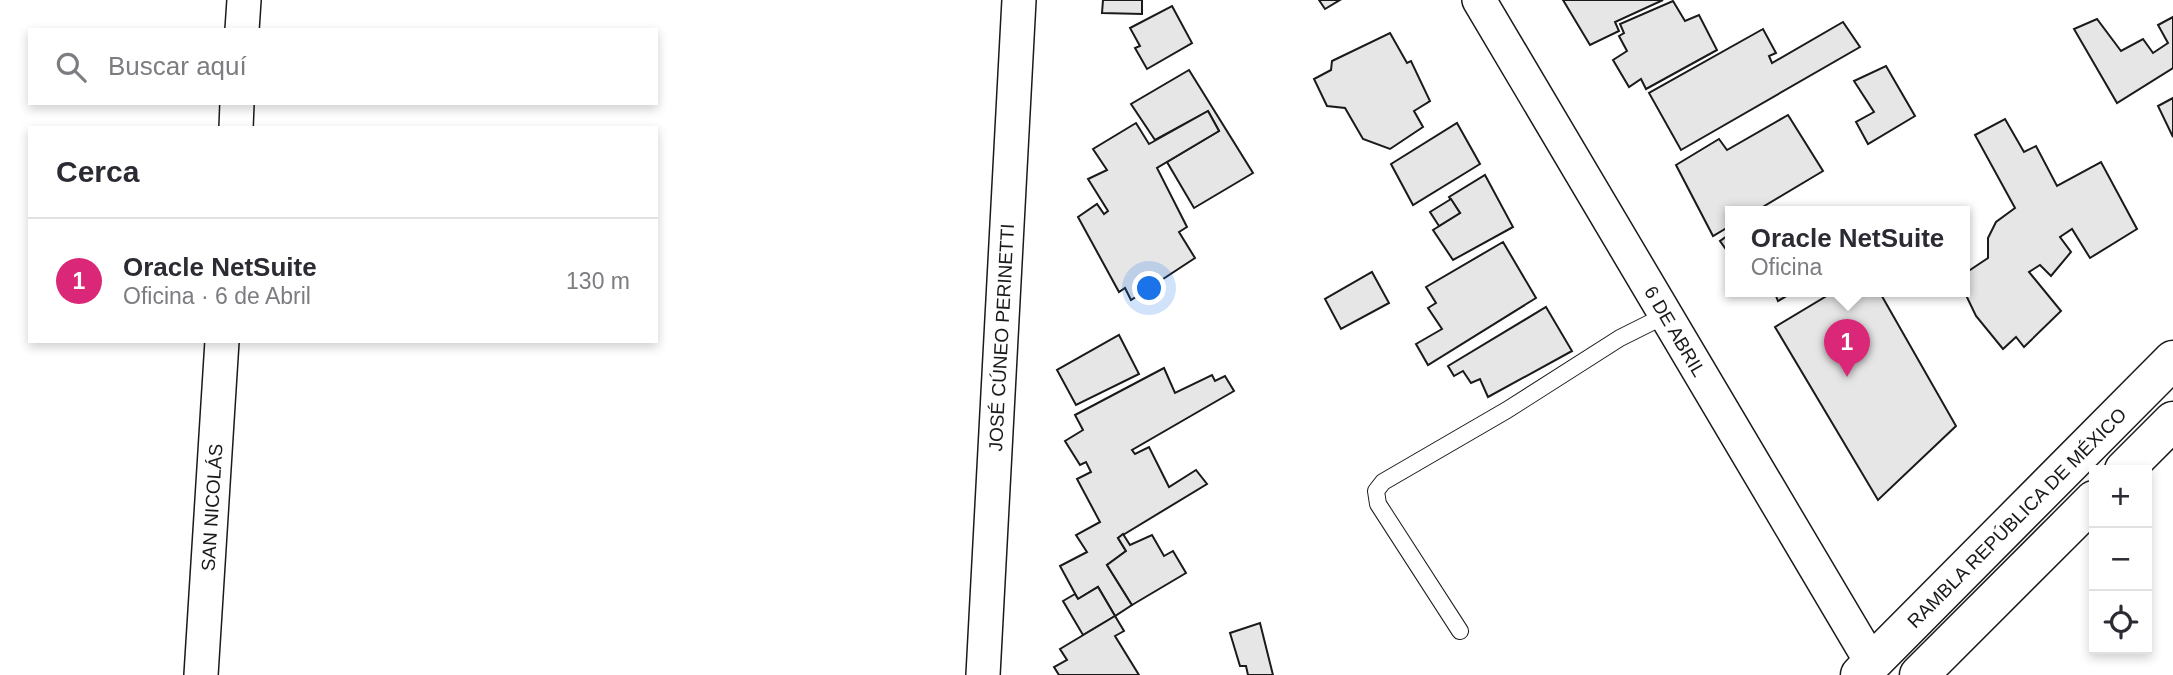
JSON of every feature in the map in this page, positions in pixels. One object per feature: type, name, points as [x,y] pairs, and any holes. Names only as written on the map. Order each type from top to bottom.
[{"type":"main road","name":"RAMBLA REPÚBLICA DE MÉXICO","points":[[1866,669],[2173,360]]},
{"type":"main road","points":[[2129,465],[2173,421]]},
{"type":"main road","points":[[1919,675],[2089,505]]},
{"type":"street","points":[[242,28],[244,0]]},
{"type":"street","name":"6 DE ABRIL","points":[[1479,0],[1666,316],[1866,669]]},
{"type":"street","name":"JOSÉ CÚNEO PERINETTI","points":[[983,675],[1011,1]]},
{"type":"street","points":[[236,126],[237,105]]},
{"type":"street","name":"SAN NICOLÁS","points":[[201,675],[222,343]]},
{"type":"lane","points":[[1460,631],[1378,504],[1376,491],[1383,482],[1507,410],[1620,338],[1666,316]]},
{"type":"building","points":[[1103,0],[1142,0],[1142,14],[1102,13]]},
{"type":"building","points":[[1319,0],[1340,0],[1325,9]]},
{"type":"building","points":[[1563,0],[1663,0],[1615,22],[1619,31],[1590,45]]},
{"type":"building","points":[[1673,1],[1685,21],[1699,15],[1717,50],[1646,89],[1641,79],[1629,87],[1613,60],[1627,51],[1619,36],[1624,33],[1620,24]]},
{"type":"building","points":[[1172,6],[1192,43],[1147,69],[1135,48],[1140,46],[1130,28]]},
{"type":"building","points":[[2173,17],[2173,68],[2117,103],[2074,29],[2097,19],[2121,51],[2143,39],[2153,53],[2168,43],[2158,25]]},
{"type":"building","points":[[1843,22],[1860,47],[1681,150],[1649,93],[1763,29],[1776,53],[1769,56],[1772,63]]},
{"type":"building","points":[[1390,33],[1407,63],[1411,61],[1430,101],[1414,111],[1423,127],[1390,149],[1363,139],[1345,108],[1327,106],[1314,79],[1331,70],[1332,61]]},
{"type":"building","points":[[1886,66],[1915,116],[1868,144],[1856,122],[1874,112],[1854,81]]},
{"type":"building","points":[[1189,70],[1253,173],[1194,208],[1167,162],[1219,131],[1208,111],[1155,140],[1131,104]]},
{"type":"building","points":[[2173,98],[2173,137],[2158,106]]},
{"type":"building","points":[[1208,111],[1219,131],[1157,168],[1187,227],[1179,232],[1195,258],[1131,300],[1125,288],[1119,292],[1078,217],[1097,204],[1104,214],[1108,211],[1088,179],[1107,170],[1093,149],[1136,123],[1149,144]]},
{"type":"building","points":[[1788,115],[1823,171],[1764,206],[1725,206],[1725,229],[1713,236],[1676,165],[1719,139],[1727,150]]},
{"type":"building","points":[[2005,119],[2024,152],[2036,146],[2057,186],[2101,162],[2137,229],[2090,258],[2072,229],[2060,237],[2071,252],[2051,276],[2040,265],[2029,272],[2061,311],[2024,347],[2016,337],[2003,349],[1976,316],[1967,297],[1970,297],[1970,270],[1988,258],[1988,238],[1996,222],[2015,208],[1975,135]]},
{"type":"building","points":[[1457,123],[1480,164],[1413,205],[1391,164]]},
{"type":"building","points":[[1485,175],[1513,227],[1453,260],[1433,230],[1460,213],[1449,197]]},
{"type":"building","points":[[1451,199],[1460,213],[1439,226],[1430,212]]},
{"type":"building","points":[[1503,242],[1536,298],[1428,365],[1416,344],[1442,329],[1428,308],[1436,303],[1426,287]]},
{"type":"building","points":[[1372,272],[1389,303],[1341,329],[1325,299]]},
{"type":"building","points":[[1825,297],[1882,297],[1956,426],[1878,500],[1775,327]]},
{"type":"building","points":[[1546,307],[1572,351],[1488,397],[1480,379],[1471,383],[1463,371],[1454,376],[1448,366]]},
{"type":"building","points":[[1119,335],[1139,374],[1076,405],[1057,370]]},
{"type":"building","points":[[1164,368],[1175,393],[1212,375],[1215,381],[1225,376],[1234,391],[1132,450],[1135,454],[1149,447],[1169,487],[1196,470],[1207,484],[1118,538],[1126,551],[1107,565],[1132,605],[1115,616],[1098,587],[1078,599],[1060,566],[1087,552],[1076,535],[1100,522],[1077,479],[1091,472],[1086,462],[1080,465],[1065,441],[1083,430],[1075,415]]},
{"type":"building","points":[[1123,534],[1130,545],[1152,535],[1164,556],[1173,551],[1186,573],[1132,605],[1107,565],[1126,551],[1118,538]]},
{"type":"building","points":[[1098,587],[1115,616],[1083,635],[1063,601],[1075,594],[1078,599]]},
{"type":"building","points":[[1115,616],[1124,631],[1115,636],[1139,675],[1059,675],[1054,667],[1067,660],[1060,649]]},
{"type":"building","points":[[1260,623],[1273,675],[1248,675],[1246,666],[1240,666],[1230,633]]},
{"type":"place","name":"Oracle NetSuite","points":[[1847,377]]}]
